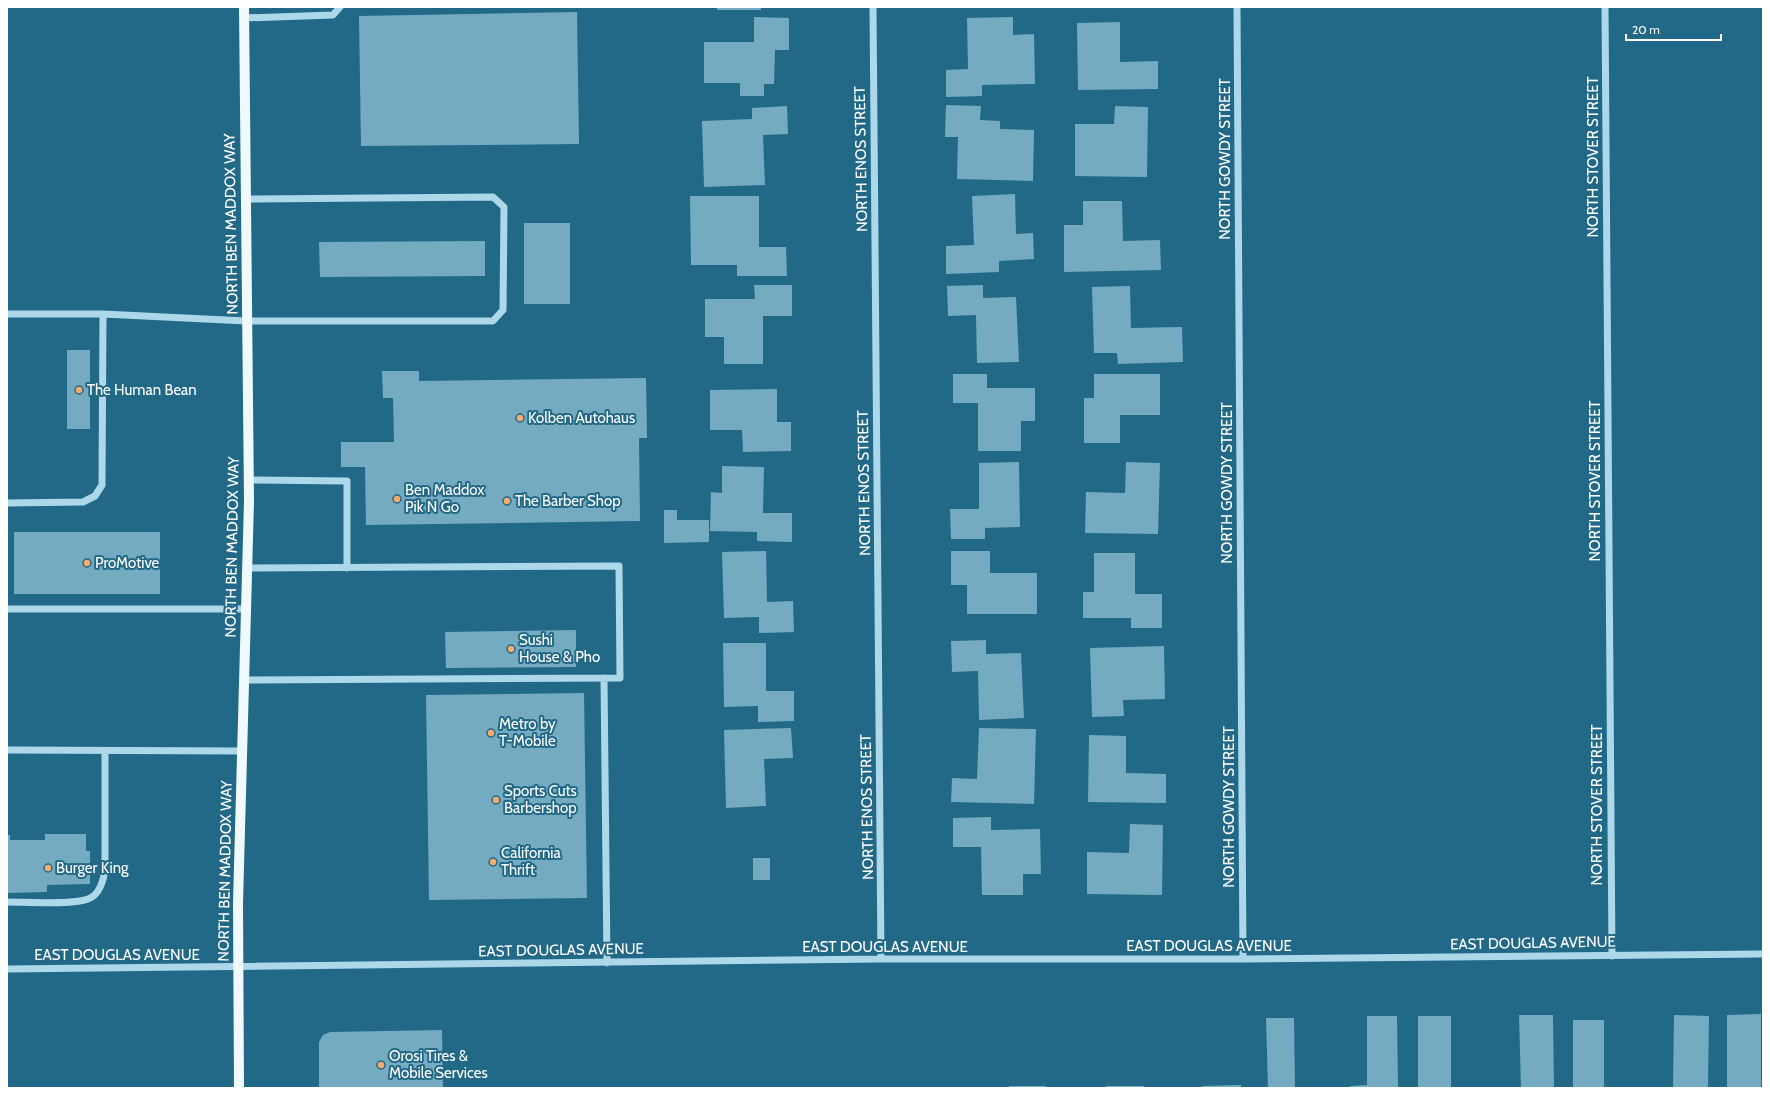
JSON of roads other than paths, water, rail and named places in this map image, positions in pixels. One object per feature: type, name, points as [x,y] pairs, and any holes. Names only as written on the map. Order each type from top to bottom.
[{"type":"main road","name":"NORTH BEN MADDOX WAY","points":[[239,1088],[238,903],[245,680],[248,480],[244,7]]},
{"type":"street","points":[[244,18],[333,14],[340,7]]},
{"type":"street","name":"NORTH ENOS STREET","points":[[873,7],[881,959]]},
{"type":"street","name":"NORTH GOWDY STREET","points":[[1237,7],[1243,959]]},
{"type":"street","name":"NORTH STOVER STREET","points":[[1605,7],[1612,956]]},
{"type":"street","points":[[7,314],[103,314],[246,321],[493,321],[503,310],[504,207],[493,197],[245,199]]},
{"type":"street","points":[[7,503],[83,502],[95,496],[102,485],[103,314]]},
{"type":"street","points":[[248,480],[347,481],[347,568]]},
{"type":"street","points":[[245,680],[620,678],[619,566],[247,568]]},
{"type":"street","points":[[7,610],[246,610]]},
{"type":"street","points":[[604,678],[607,963]]},
{"type":"street","points":[[7,750],[242,751]]},
{"type":"street","points":[[7,902],[76,902],[89,899],[97,892],[104,880],[105,868],[105,751]]},
{"type":"street","name":"EAST DOUGLAS AVENUE","points":[[7,969],[881,959],[1243,959],[1763,954]]},
{"type":"place","name":"The Human Bean","points":[[79,390]]},
{"type":"place","name":"Kolben Autohaus","points":[[520,418]]},
{"type":"place","name":"Ben Maddox Pik N Go","points":[[397,499]]},
{"type":"place","name":"The Barber Shop","points":[[507,501]]},
{"type":"place","name":"ProMotive","points":[[87,563]]},
{"type":"place","name":"Sushi House & Pho","points":[[511,649]]},
{"type":"place","name":"Metro by T-Mobile","points":[[491,733]]},
{"type":"place","name":"Sports Cuts Barbershop","points":[[496,800]]},
{"type":"place","name":"California Thrift","points":[[493,862]]},
{"type":"place","name":"Burger King","points":[[48,868]]},
{"type":"place","name":"Orosi Tires & Mobile Services","points":[[381,1065]]}]
